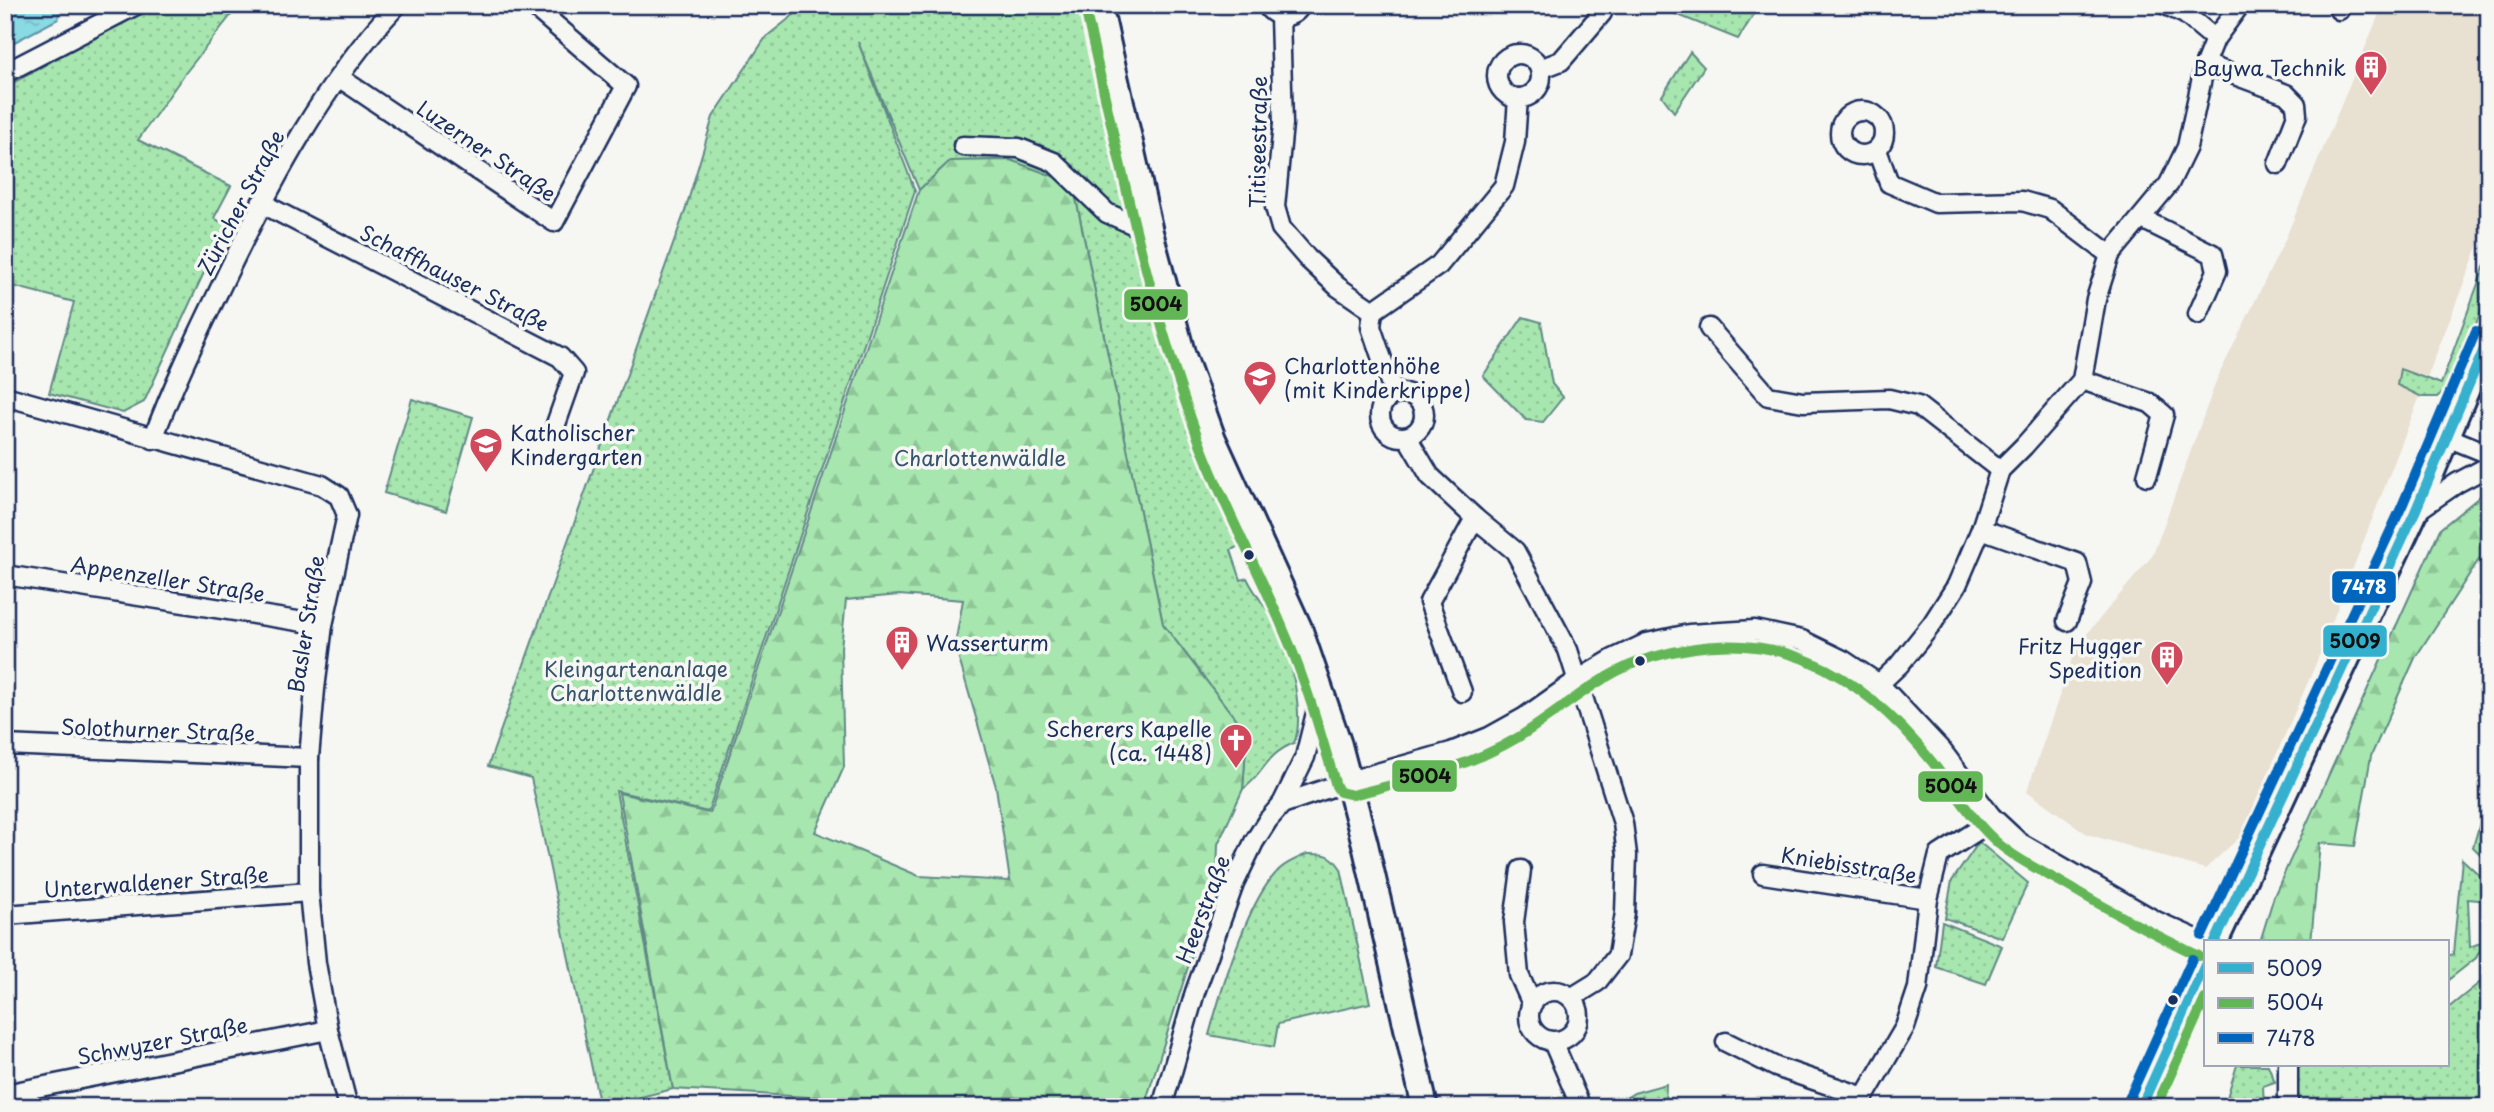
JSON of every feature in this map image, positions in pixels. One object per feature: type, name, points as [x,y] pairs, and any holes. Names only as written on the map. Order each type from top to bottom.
[{"type":"main road","points":[[1099,5],[1150,232],[1182,353],[1213,439],[1299,628],[1349,781],[1425,1107]]},
{"type":"main road","points":[[2216,940],[2415,512],[2489,336]]},
{"type":"main road","points":[[2141,1107],[2204,967]]},
{"type":"street","points":[[5,73],[136,5]]},
{"type":"street","name":"Züricher Straße","points":[[153,439],[207,315],[261,204],[310,120],[379,25],[397,5]]},
{"type":"street","name":"Luzerner Straße","points":[[340,78],[554,222],[626,86],[532,5]]},
{"type":"street","points":[[1273,11],[1292,15],[1301,5]]},
{"type":"street","points":[[2166,5],[2185,14],[2215,39]]},
{"type":"street","points":[[1879,684],[1899,665],[1932,624],[1956,584],[1981,529],[2000,470],[2082,380],[2096,299],[2110,255],[2169,184],[2187,147],[2205,64],[2215,39],[2239,5]]},
{"type":"street","name":"Titiseestraße","points":[[1273,11],[1283,124],[1275,206],[1281,228],[1307,258],[1338,287],[1373,311]]},
{"type":"street","points":[[1540,69],[1561,61],[1602,13]]},
{"type":"street","points":[[1517,53],[1524,54],[1536,62],[1540,69],[1537,89],[1525,97],[1518,98],[1504,93],[1499,87],[1496,72],[1503,59],[1517,53]]},
{"type":"street","points":[[2205,64],[2286,94],[2296,104],[2297,115],[2278,164]]},
{"type":"street","points":[[1394,394],[1371,327],[1373,311],[1438,265],[1504,186],[1515,142],[1518,98]]},
{"type":"street","points":[[963,146],[1019,148],[1054,162],[1107,213],[1150,232]]},
{"type":"street","points":[[1877,150],[1889,183],[1936,203],[2022,201],[2050,209],[2110,255]]},
{"type":"street","name":"Schaffhauser Straße","points":[[261,204],[561,357],[574,373],[556,424]]},
{"type":"street","points":[[2142,219],[2213,254],[2217,271],[2198,314]]},
{"type":"street","points":[[1709,328],[1768,396],[1802,402],[1889,400],[1918,406],[2000,470]]},
{"type":"street","points":[[2082,380],[2150,403],[2164,415],[2147,476]]},
{"type":"street","points":[[1408,393],[1415,396],[1423,408],[1423,423],[1414,434],[1407,437],[1388,432],[1380,420],[1382,406],[1394,394],[1408,393]]},
{"type":"street","name":"Basler Straße","points":[[5,396],[322,485],[340,496],[347,514],[323,625],[309,758],[309,892],[316,963],[328,1030],[348,1107]]},
{"type":"street","points":[[1407,437],[1430,475],[1515,551],[1568,650],[1623,823],[1628,855],[1625,912],[1618,956],[1597,982],[1571,998]]},
{"type":"street","points":[[2447,437],[2489,454]]},
{"type":"street","points":[[2415,512],[2457,483],[2489,467]]},
{"type":"street","points":[[1462,692],[1429,602],[1475,518]]},
{"type":"street","points":[[1981,529],[2077,564],[2082,583],[2067,621]]},
{"type":"street","name":"Appenzeller Straße","points":[[5,575],[323,625]]},
{"type":"street","points":[[1282,804],[1349,781],[1451,752],[1489,737],[1525,717],[1576,681],[1647,643],[1689,634],[1755,630],[1802,640],[1843,660],[1879,684],[1942,751],[1991,816],[2018,842],[2156,921],[2204,943]]},
{"type":"street","name":"Heerstraße","points":[[1162,1107],[1195,992],[1234,884],[1254,842],[1282,804],[1305,757],[1321,692]]},
{"type":"street","name":"Solothurner Straße","points":[[5,745],[309,758]]},
{"type":"street","name":"Kniebisstraße","points":[[1726,1042],[1776,1067],[1864,1102],[1905,1027],[1918,988],[1928,899],[1939,855],[1978,831],[1991,816]]},
{"type":"street","points":[[1521,870],[1514,922],[1519,975],[1531,1004]]},
{"type":"street","name":"Kniebisstraße","points":[[1762,874],[1928,899]]},
{"type":"street","name":"Unterwaldener Straße","points":[[5,915],[309,892]]},
{"type":"street","points":[[1550,991],[1565,993],[1571,998],[1577,1005],[1579,1022],[1569,1036],[1553,1042],[1539,1037],[1530,1026],[1528,1018],[1531,1004],[1536,998],[1550,991]]},
{"type":"street","name":"Schwyzer Straße","points":[[5,1094],[328,1030]]},
{"type":"street","points":[[1553,1042],[1581,1107]]},
{"type":"street","points":[[2288,1066],[2288,1107]]},
{"type":"shaded area","points":[[2383,5],[2489,5],[2489,218],[2317,661],[2241,836],[2205,869],[2087,834],[2027,791],[2076,647],[2153,555],[2217,379],[2284,242]]},
{"type":"green space","points":[[150,5],[239,5],[183,76],[138,140],[231,186],[214,218],[226,225],[144,402],[123,413],[49,393],[74,302],[5,284],[5,87]]},
{"type":"green space","name":"Kleingartenanlage Charlottenwäldle","points":[[816,5],[1088,5],[1166,346],[1239,546],[1231,550],[1241,580],[1247,578],[1276,623],[1284,641],[1295,686],[1297,732],[1294,743],[1276,753],[1256,778],[1243,789],[1247,734],[1163,624],[1075,194],[1058,178],[1010,160],[950,161],[919,190],[858,42],[915,191],[708,812],[616,791],[673,1089],[600,1107],[531,778],[488,766],[685,211],[713,117],[766,37],[796,13]]},
{"type":"green space","points":[[1653,5],[1760,5],[1738,39]]},
{"type":"green space","points":[[1690,52],[1704,67],[1674,112],[1662,96]]},
{"type":"green space","name":"Charlottenwäldle","points":[[1010,160],[1058,178],[1075,194],[1163,624],[1247,734],[1243,789],[1218,844],[1217,875],[1144,1107],[978,1107],[673,1089],[619,793],[710,813],[919,190],[950,161]],"holes":[[[899,595],[963,600],[955,645],[996,787],[1010,881],[919,876],[815,832],[844,767],[841,648],[846,600]]]},
{"type":"green space","points":[[2489,254],[2489,291],[2452,384],[2437,397],[2422,397],[2397,385],[2400,369],[2441,384]]},
{"type":"green space","points":[[1523,317],[1541,322],[1552,384],[1563,397],[1543,422],[1526,420],[1483,376]]},
{"type":"green space","points":[[412,399],[473,417],[446,511],[384,493]]},
{"type":"green space","points":[[2484,493],[2489,493],[2489,544],[2415,658],[2371,756],[2355,846],[2320,843],[2311,940],[2261,940],[2274,896],[2440,529]]},
{"type":"green space","points":[[2489,792],[2489,863],[2473,847]]},
{"type":"green space","points":[[1979,842],[2028,883],[2002,938],[1945,918],[1952,881]]},
{"type":"green space","points":[[1307,854],[1327,856],[1341,869],[1370,1003],[1278,1024],[1274,1047],[1209,1035],[1235,950],[1254,907],[1278,870]]},
{"type":"green space","points":[[2462,859],[2489,884],[2489,901],[2468,899],[2470,947],[2485,941],[2476,958],[2448,980],[2448,956],[2453,954]]},
{"type":"green space","points":[[1942,922],[2002,946],[1986,984],[1936,967]]},
{"type":"green space","points":[[2489,975],[2489,1107],[2295,1107],[2292,1066],[2448,1066],[2448,1008]]},
{"type":"green space","points":[[2237,1066],[2268,1066],[2275,1082],[2263,1086],[2264,1107],[2224,1107]]},
{"type":"green space","points":[[1666,1084],[1665,1107],[1612,1107],[1634,1093]]},
{"type":"water","points":[[5,5],[57,5],[60,11],[58,19],[5,47]]},
{"type":"transit line","name":"5004","points":[[1085,8],[1135,225],[1180,385],[1207,463],[1292,650],[1340,792],[1353,795],[1437,772],[1478,757],[1517,738],[1599,682],[1634,663],[1697,648],[1737,646],[1775,650],[1810,662],[1843,679],[1875,702],[1933,763],[1981,826],[2007,850],[2111,911],[2199,956]]},
{"type":"transit line","name":"7478","points":[[2202,936],[2402,506],[2476,331]]},
{"type":"transit line","name":"5009","points":[[2216,940],[2415,512],[2489,337]]},
{"type":"transit line","name":"7478","points":[[2128,1101],[2192,959]]},
{"type":"transit line","name":"5009","points":[[2141,1107],[2204,967]]},
{"type":"transit line","name":"5004","points":[[2156,1107],[2204,1001]]},
{"type":"place","name":"Baywa Technik","points":[[2371,97]]},
{"type":"place","name":"Charlottenhöhe (mit Kinderkrippe)","points":[[1260,407]]},
{"type":"place","name":"Katholischer Kindergarten","points":[[486,474]]},
{"type":"place","name":"Wasserturm","points":[[902,672]]},
{"type":"place","name":"Fritz Hugger Spedition","points":[[2167,687]]},
{"type":"place","name":"Scherers Kapelle (ca. 1448)","points":[[1236,770]]}]
